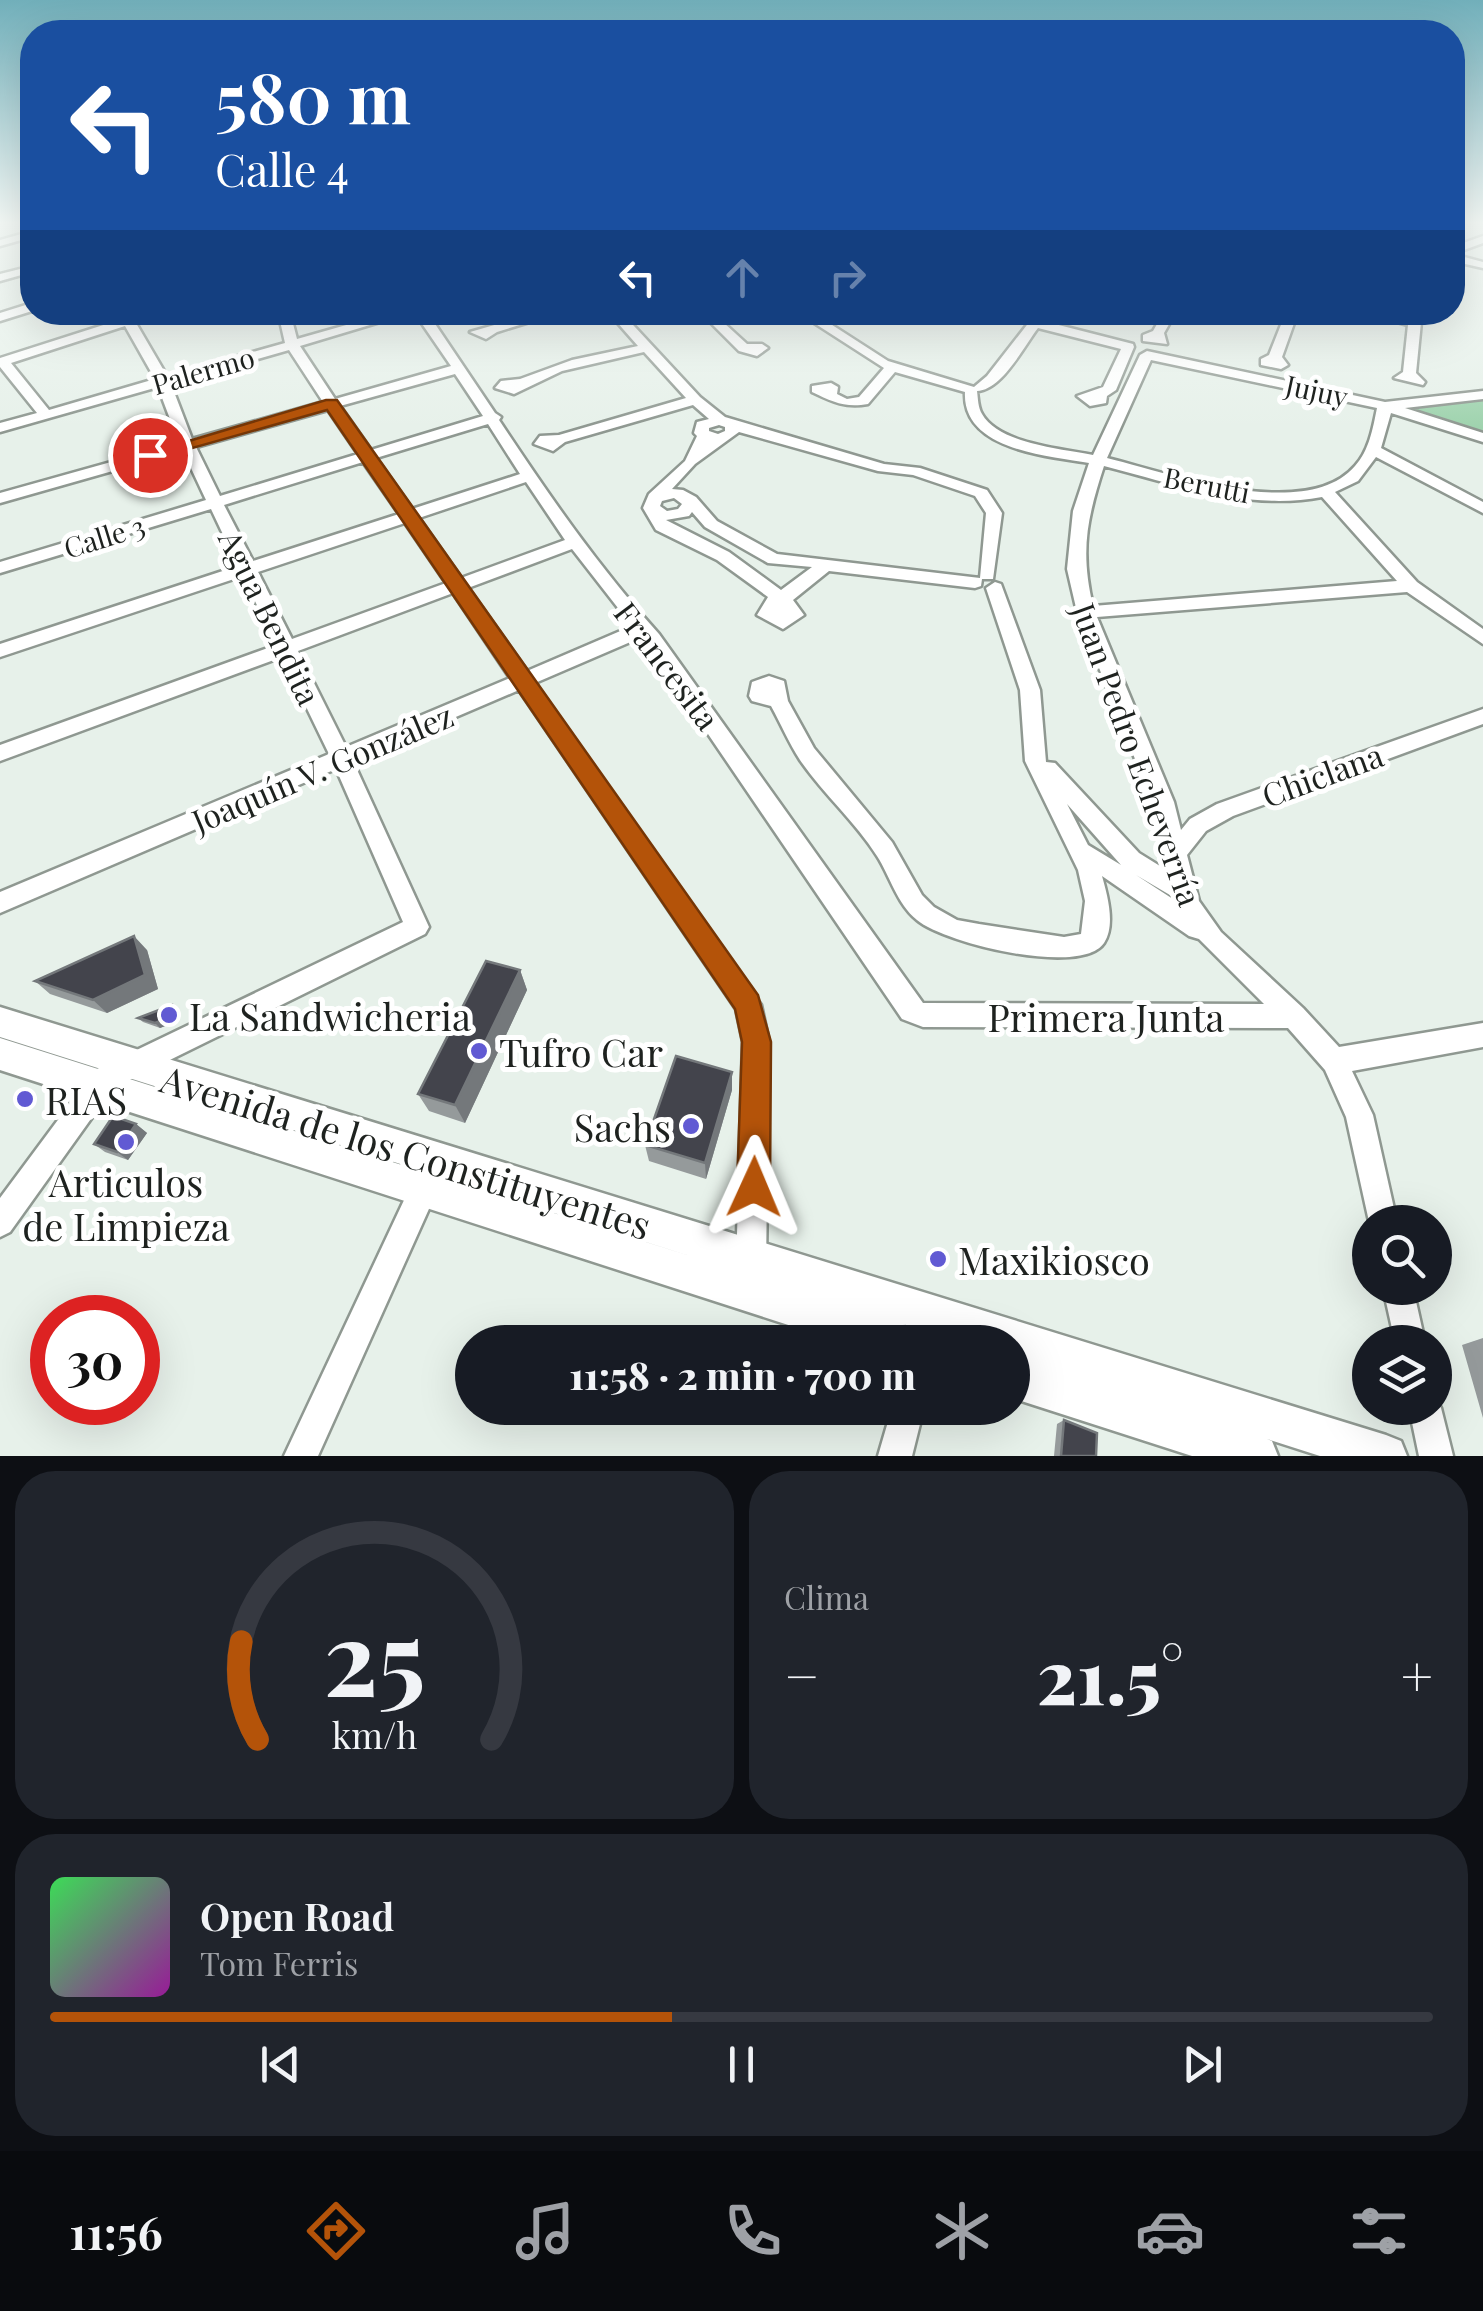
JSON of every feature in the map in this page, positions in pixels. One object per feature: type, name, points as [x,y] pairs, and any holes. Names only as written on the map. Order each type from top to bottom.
[{"type":"main road","name":"Avenida de los Constituyentes","points":[[0,1022],[748,1276],[861,1325]]},
{"type":"main road","name":"Avenida de los Constituyentes","points":[[0,1054],[423,1191],[748,1276],[1386,1456]]},
{"type":"main road","points":[[1030,1384],[1258,1456]]},
{"type":"street","points":[[46,415],[1,362],[101,325]]},
{"type":"street","name":"Agua Bendita","points":[[128,325],[163,381],[187,445],[342,759],[417,927],[130,1064]]},
{"type":"street","points":[[287,325],[292,344],[331,404],[412,515],[752,1014],[756,1042],[748,1276]]},
{"type":"street","name":"Palermo","points":[[0,428],[360,325]]},
{"type":"street","name":"Francesita","points":[[429,325],[576,542],[653,638],[918,1015]]},
{"type":"street","points":[[493,329],[508,325]]},
{"type":"street","points":[[626,325],[695,400],[701,414],[717,431],[887,471],[993,509],[986,584],[1020,689],[1028,699],[1033,752],[1079,847],[1097,900],[1096,935],[1088,944],[1074,948],[979,935],[935,922],[914,902],[884,848],[807,754],[778,701]]},
{"type":"street","points":[[720,325],[744,348]]},
{"type":"street","points":[[824,325],[892,368],[975,391],[992,379],[1034,325]]},
{"type":"street","points":[[1061,325],[1128,346],[1109,390],[1100,394]]},
{"type":"street","points":[[1158,333],[1163,325]]},
{"type":"street","points":[[1276,357],[1287,325]]},
{"type":"street","points":[[1409,374],[1414,325]]},
{"type":"street","points":[[520,383],[646,348]]},
{"type":"street","name":"Jujuy","points":[[1147,355],[1386,406],[1483,438]]},
{"type":"street","name":"Juan Pedro Echeverría","points":[[1147,355],[1088,458],[1076,559],[1086,612],[1163,802],[1182,891],[1213,940],[1294,1016],[1334,1061],[1360,1115],[1380,1205]]},
{"type":"street","points":[[0,498],[460,368]]},
{"type":"street","points":[[830,395],[845,402],[863,401],[892,368]]},
{"type":"street","name":"Berutti","points":[[975,391],[975,417],[992,431],[1035,448],[1237,494],[1325,492]]},
{"type":"street","points":[[1483,395],[1386,406],[1374,450],[1354,477],[1325,492],[1411,586],[1483,638]]},
{"type":"street","points":[[560,439],[695,400]]},
{"type":"street","name":"Calle 3","points":[[0,568],[494,417]]},
{"type":"street","points":[[653,502],[717,431]]},
{"type":"street","points":[[1374,450],[1483,508]]},
{"type":"street","points":[[690,462],[683,482],[688,498],[712,524],[763,555],[986,584]]},
{"type":"street","points":[[0,651],[532,475]]},
{"type":"street","points":[[653,502],[671,492],[688,498]]},
{"type":"street","points":[[653,502],[662,528],[723,556],[781,596],[825,566]]},
{"type":"street","points":[[0,754],[576,542]]},
{"type":"street","points":[[1086,612],[1411,586]]},
{"type":"street","name":"Joaquín V. González","points":[[0,903],[643,629]]},
{"type":"street","name":"Chiclana","points":[[1175,854],[1198,824],[1225,810],[1483,716]]},
{"type":"street","points":[[1033,752],[1103,831],[1153,877],[1182,891]]},
{"type":"street","points":[[1079,847],[1106,849],[1103,831]]},
{"type":"street","points":[[1079,847],[1213,940]]},
{"type":"street","name":"Primera Junta","points":[[918,1015],[1294,1016]]},
{"type":"street","points":[[1334,1061],[1483,1035]]},
{"type":"street","points":[[0,1222],[98,1086],[130,1064]]},
{"type":"street","points":[[301,1456],[423,1191]]},
{"type":"street","points":[[895,1456],[903,1425]]},
{"type":"street","points":[[1429,1425],[1436,1456]]},
{"type":"green space","points":[[1483,397],[1483,436],[1404,407]]},
{"type":"building","points":[[134,936],[145,975],[93,1000],[35,981]]},
{"type":"building","points":[[486,961],[520,970],[455,1105],[418,1094]]},
{"type":"building","points":[[172,1005],[173,1016],[155,1023],[138,1018]]},
{"type":"building","name":"Sachs","points":[[676,1056],[732,1072],[705,1163],[645,1145]]},
{"type":"building","points":[[113,1116],[136,1124],[117,1152],[94,1144]]},
{"type":"building","points":[[1064,1420],[1097,1433],[1096,1456],[1061,1456]]},
{"type":"place","name":"La Sandwicheria","points":[[169,1015]]},
{"type":"place","name":"Tufro Car","points":[[479,1051]]},
{"type":"place","name":"RIAS","points":[[25,1099]]},
{"type":"place","name":"Sachs","points":[[691,1126]]},
{"type":"place","name":"Articulos de Limpieza","points":[[126,1142]]},
{"type":"place","name":"Maxikiosco","points":[[938,1259]]},
{"type":"route","points":[[150,455],[331,404],[412,515],[748,1005],[756,1028],[754,1187]]}]
